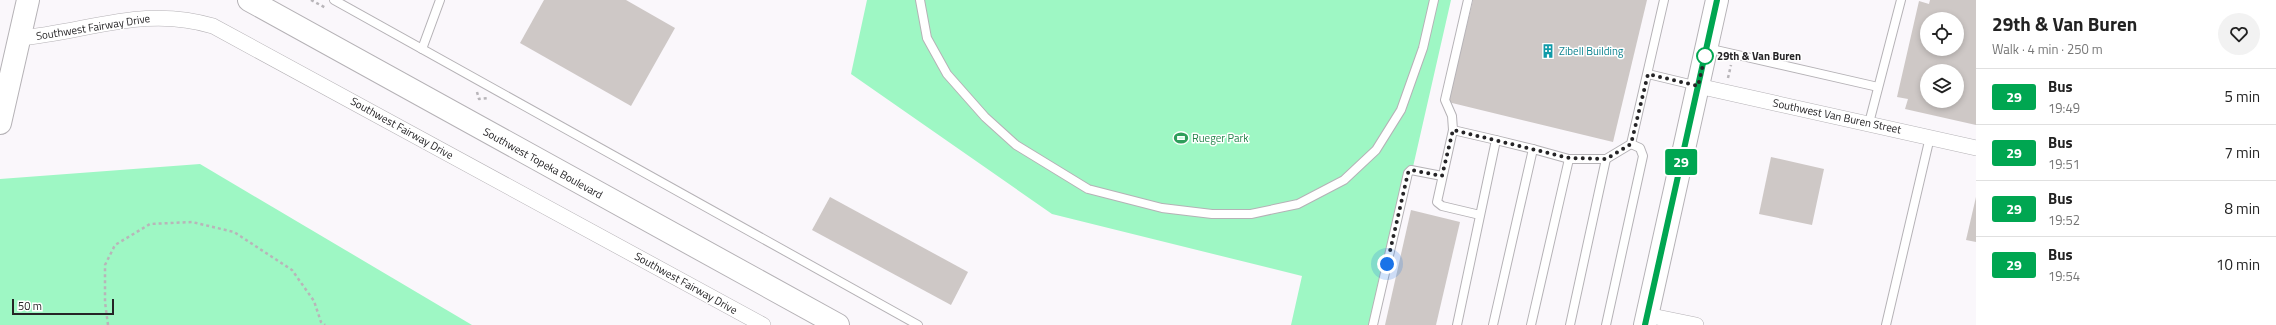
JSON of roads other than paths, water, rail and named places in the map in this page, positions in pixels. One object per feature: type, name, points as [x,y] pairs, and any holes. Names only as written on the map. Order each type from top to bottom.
[{"type":"main road","points":[[0,123],[28,0]]},
{"type":"main road","name":"Southwest Topeka Boulevard","points":[[249,0],[838,325]]},
{"type":"main road","points":[[1646,320],[1717,0]]},
{"type":"street","name":"Southwest Fairway Drive","points":[[19,38],[50,36],[136,18],[176,17],[213,26],[763,325]]},
{"type":"street","name":"Southwest Van Buren Street","points":[[1698,86],[1976,148]]},
{"type":"street","points":[[1646,320],[1696,325]]},
{"type":"lane","points":[[334,0],[918,325]]},
{"type":"lane","points":[[422,48],[440,0]]},
{"type":"lane","points":[[920,0],[927,38],[947,74],[985,116],[1016,145],[1088,189],[1162,208],[1212,214],[1251,214],[1298,204],[1344,180],[1376,150],[1401,110],[1423,48],[1434,0]]},
{"type":"lane","points":[[1468,0],[1445,100],[1452,116],[1453,130],[1437,202],[1442,206],[1480,214]]},
{"type":"lane","points":[[1453,130],[1569,158],[1606,159],[1631,144],[1664,0]]},
{"type":"lane","points":[[1869,123],[1902,0]]},
{"type":"lane","points":[[1706,48],[1878,88]]},
{"type":"lane","points":[[1648,74],[1698,86]]},
{"type":"lane","points":[[1886,325],[1930,137]]},
{"type":"lane","points":[[1457,325],[1496,140]]},
{"type":"lane","points":[[1606,325],[1643,156],[1640,148],[1631,144]]},
{"type":"lane","points":[[1492,325],[1533,149]]},
{"type":"lane","points":[[1531,325],[1569,158]]},
{"type":"lane","points":[[1570,325],[1606,159]]},
{"type":"lane","points":[[1373,325],[1408,173],[1411,170],[1442,176]]},
{"type":"place","name":"Zibell Building","points":[[1548,51]]},
{"type":"place","name":"29th & Van Buren","points":[[1705,56]]},
{"type":"place","name":"Rueger Park","points":[[1181,138]]}]
